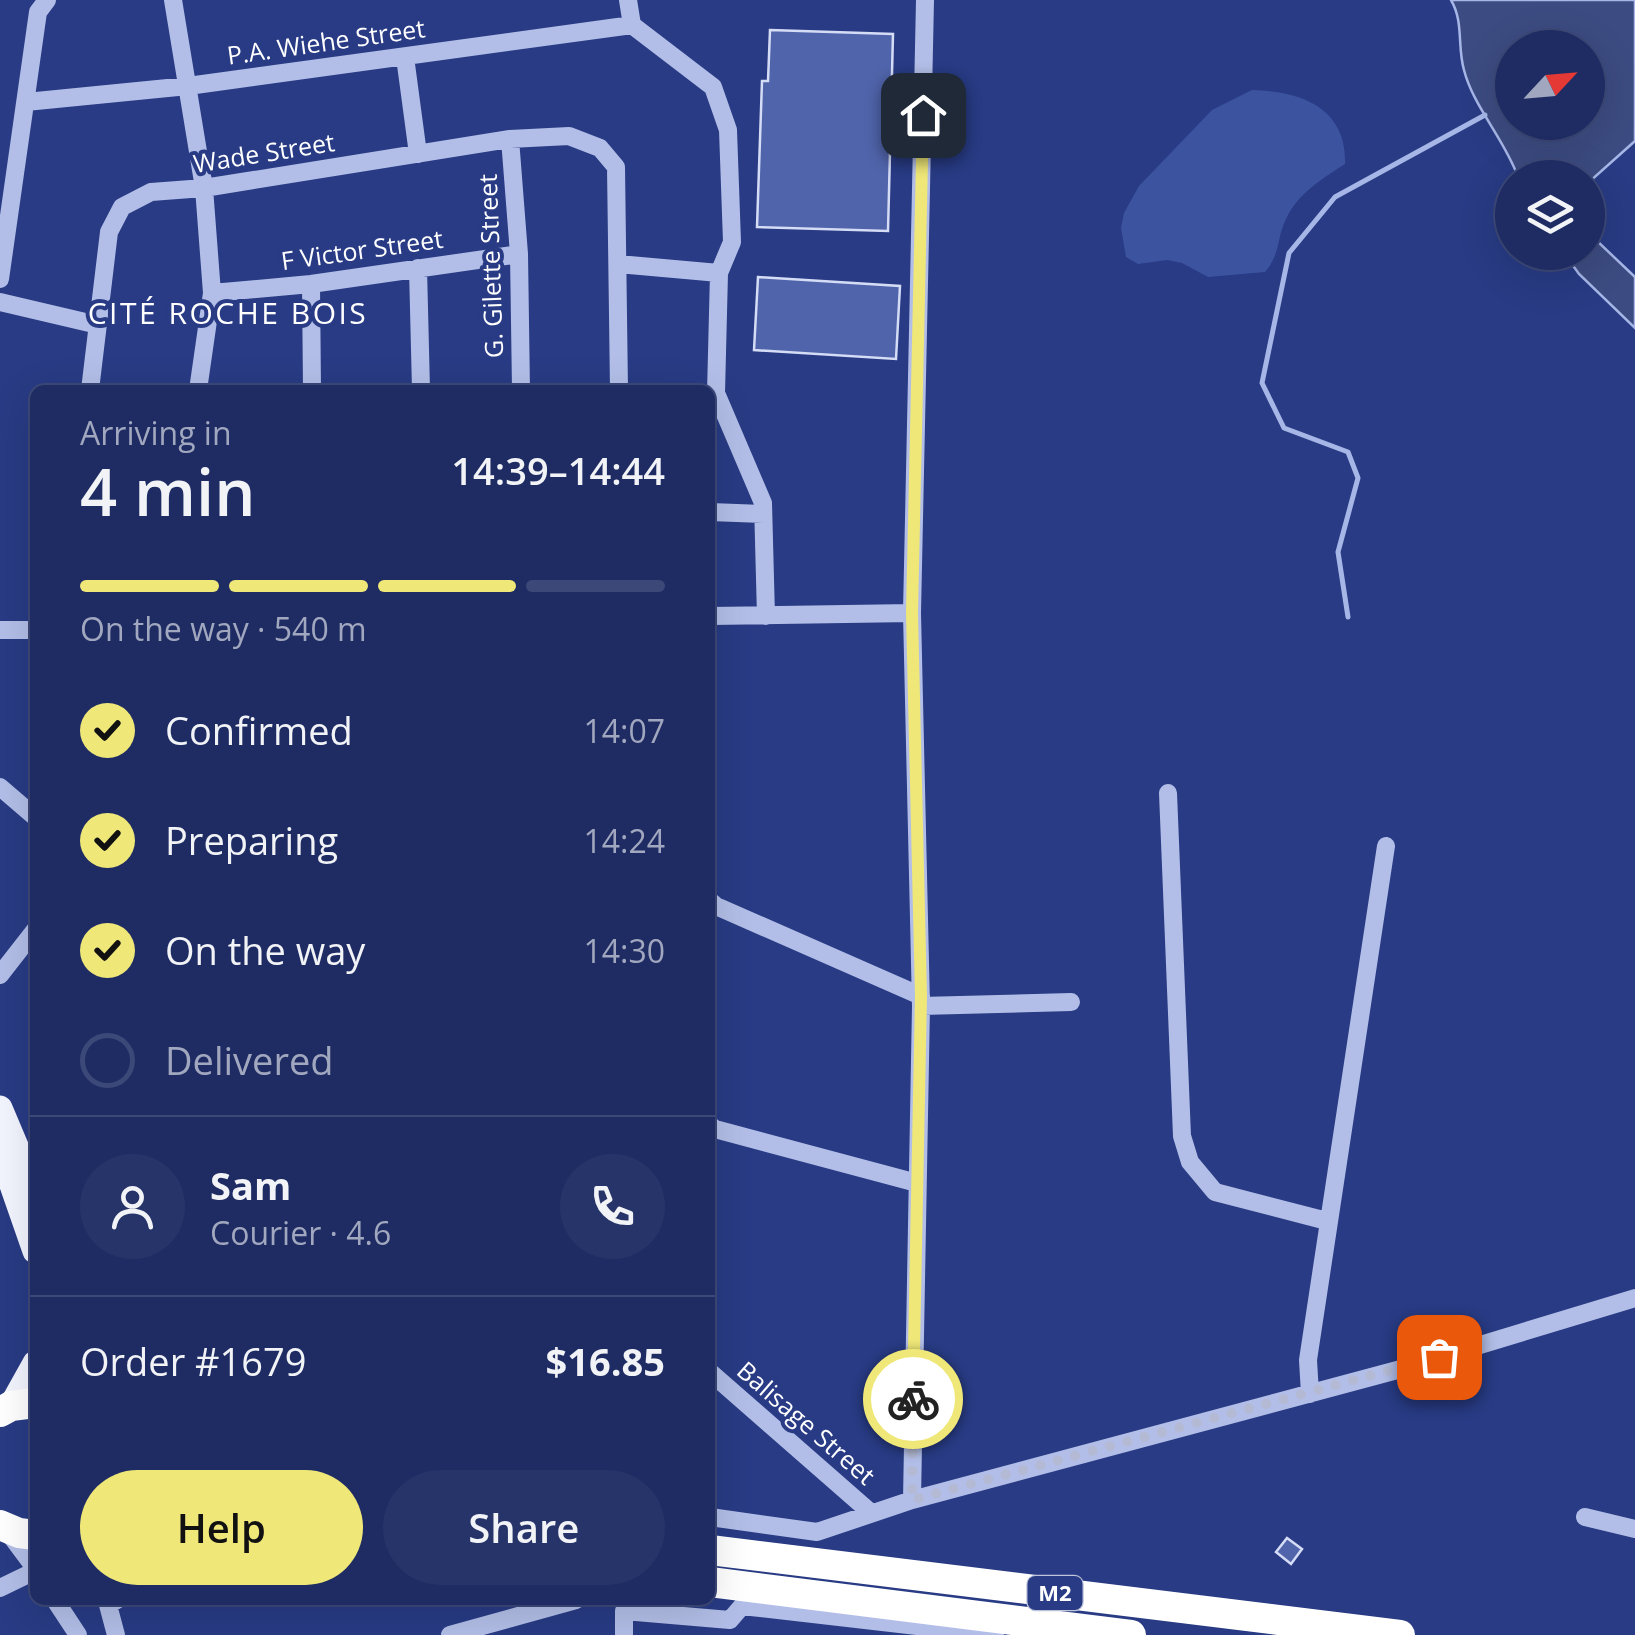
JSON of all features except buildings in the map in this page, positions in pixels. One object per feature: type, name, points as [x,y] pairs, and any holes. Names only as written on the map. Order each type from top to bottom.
[{"type":"highway","points":[[2,1526],[30,1533]]},
{"type":"highway","name":"M2","points":[[715,1551],[1400,1635]]},
{"type":"highway","name":"M2","points":[[715,1583],[1132,1635]]},
{"type":"main road","points":[[0,1108],[30,1179]]},
{"type":"main road","points":[[0,1150],[30,1237]]},
{"type":"main road","points":[[15,1407],[30,1374]]},
{"type":"street","points":[[0,279],[38,12],[47,0]]},
{"type":"street","points":[[173,0],[204,188],[212,293],[199,385]]},
{"type":"street","points":[[628,0],[632,25],[712,87],[728,130],[732,242],[719,273],[716,393],[764,503],[766,616]]},
{"type":"street","points":[[912,1500],[921,1001],[912,613],[925,0]]},
{"type":"street","name":"P.A. Wiehe Street","points":[[26,102],[188,86],[632,25]]},
{"type":"street","points":[[405,56],[418,154]]},
{"type":"street","name":"Wade Street","points":[[91,385],[109,232],[122,207],[150,192],[204,188],[510,139],[569,136],[600,148],[616,167],[618,264]]},
{"type":"street","name":"G. Gilette Street","points":[[510,139],[519,254],[521,385]]},
{"type":"street","name":"F Victor Street","points":[[212,293],[311,284],[519,254]]},
{"type":"street","points":[[619,385],[618,264],[719,273]]},
{"type":"street","points":[[418,268],[421,385]]},
{"type":"street","points":[[311,284],[312,385]]},
{"type":"street","points":[[0,302],[98,325]]},
{"type":"street","points":[[715,512],[764,514]]},
{"type":"street","points":[[715,616],[912,613]]},
{"type":"street","points":[[0,630],[30,630]]},
{"type":"street","points":[[0,787],[30,813]]},
{"type":"street","points":[[1168,793],[1182,1136],[1190,1162],[1215,1192],[1327,1222]]},
{"type":"street","points":[[1310,1394],[1308,1360],[1327,1222],[1386,846]]},
{"type":"street","points":[[715,905],[921,1001],[1071,1002]]},
{"type":"street","points":[[0,974],[30,936]]},
{"type":"street","points":[[715,1129],[917,1183]]},
{"type":"street","points":[[715,1517],[818,1532],[870,1512],[1310,1394],[1635,1298]]},
{"type":"street","name":"Balisage Street","points":[[715,1376],[870,1512]]},
{"type":"street","points":[[1586,1517],[1635,1529]]},
{"type":"street","points":[[2,1526],[30,1562]]},
{"type":"street","points":[[0,1588],[30,1570]]},
{"type":"street","points":[[58,1605],[78,1635]]},
{"type":"street","points":[[108,1605],[116,1635]]},
{"type":"street","points":[[450,1635],[558,1605]]},
{"type":"street","points":[[624,1635],[624,1611],[730,1620],[742,1606],[909,1630],[995,1635]]},
{"type":"shaded area","points":[[1451,0],[1635,0],[1635,141],[1605,168],[1605,160],[1510,160],[1499,140],[1605,140],[1605,30],[1495,30],[1495,133],[1468,83]]},
{"type":"shaded area","points":[[1252,90],[1287,94],[1317,106],[1329,116],[1344,144],[1345,164],[1311,187],[1297,202],[1265,272],[1208,277],[1182,263],[1167,260],[1138,264],[1126,257],[1121,228],[1124,213],[1139,186],[1212,110]]},
{"type":"shaded area","points":[[1605,249],[1635,277],[1635,328],[1576,270],[1605,270]]},
{"type":"waterway","points":[[1348,617],[1338,552],[1358,478],[1348,452],[1284,428],[1262,383],[1289,253],[1335,197],[1485,115]]},
{"type":"way so far","points":[[913,1399],[912,1500],[1439,1357]]},
{"type":"district","name":"CITÉ ROCHE BOIS","points":[[228,314]]},
{"type":"route","points":[[913,1399],[921,996],[912,613],[923,115]]}]
